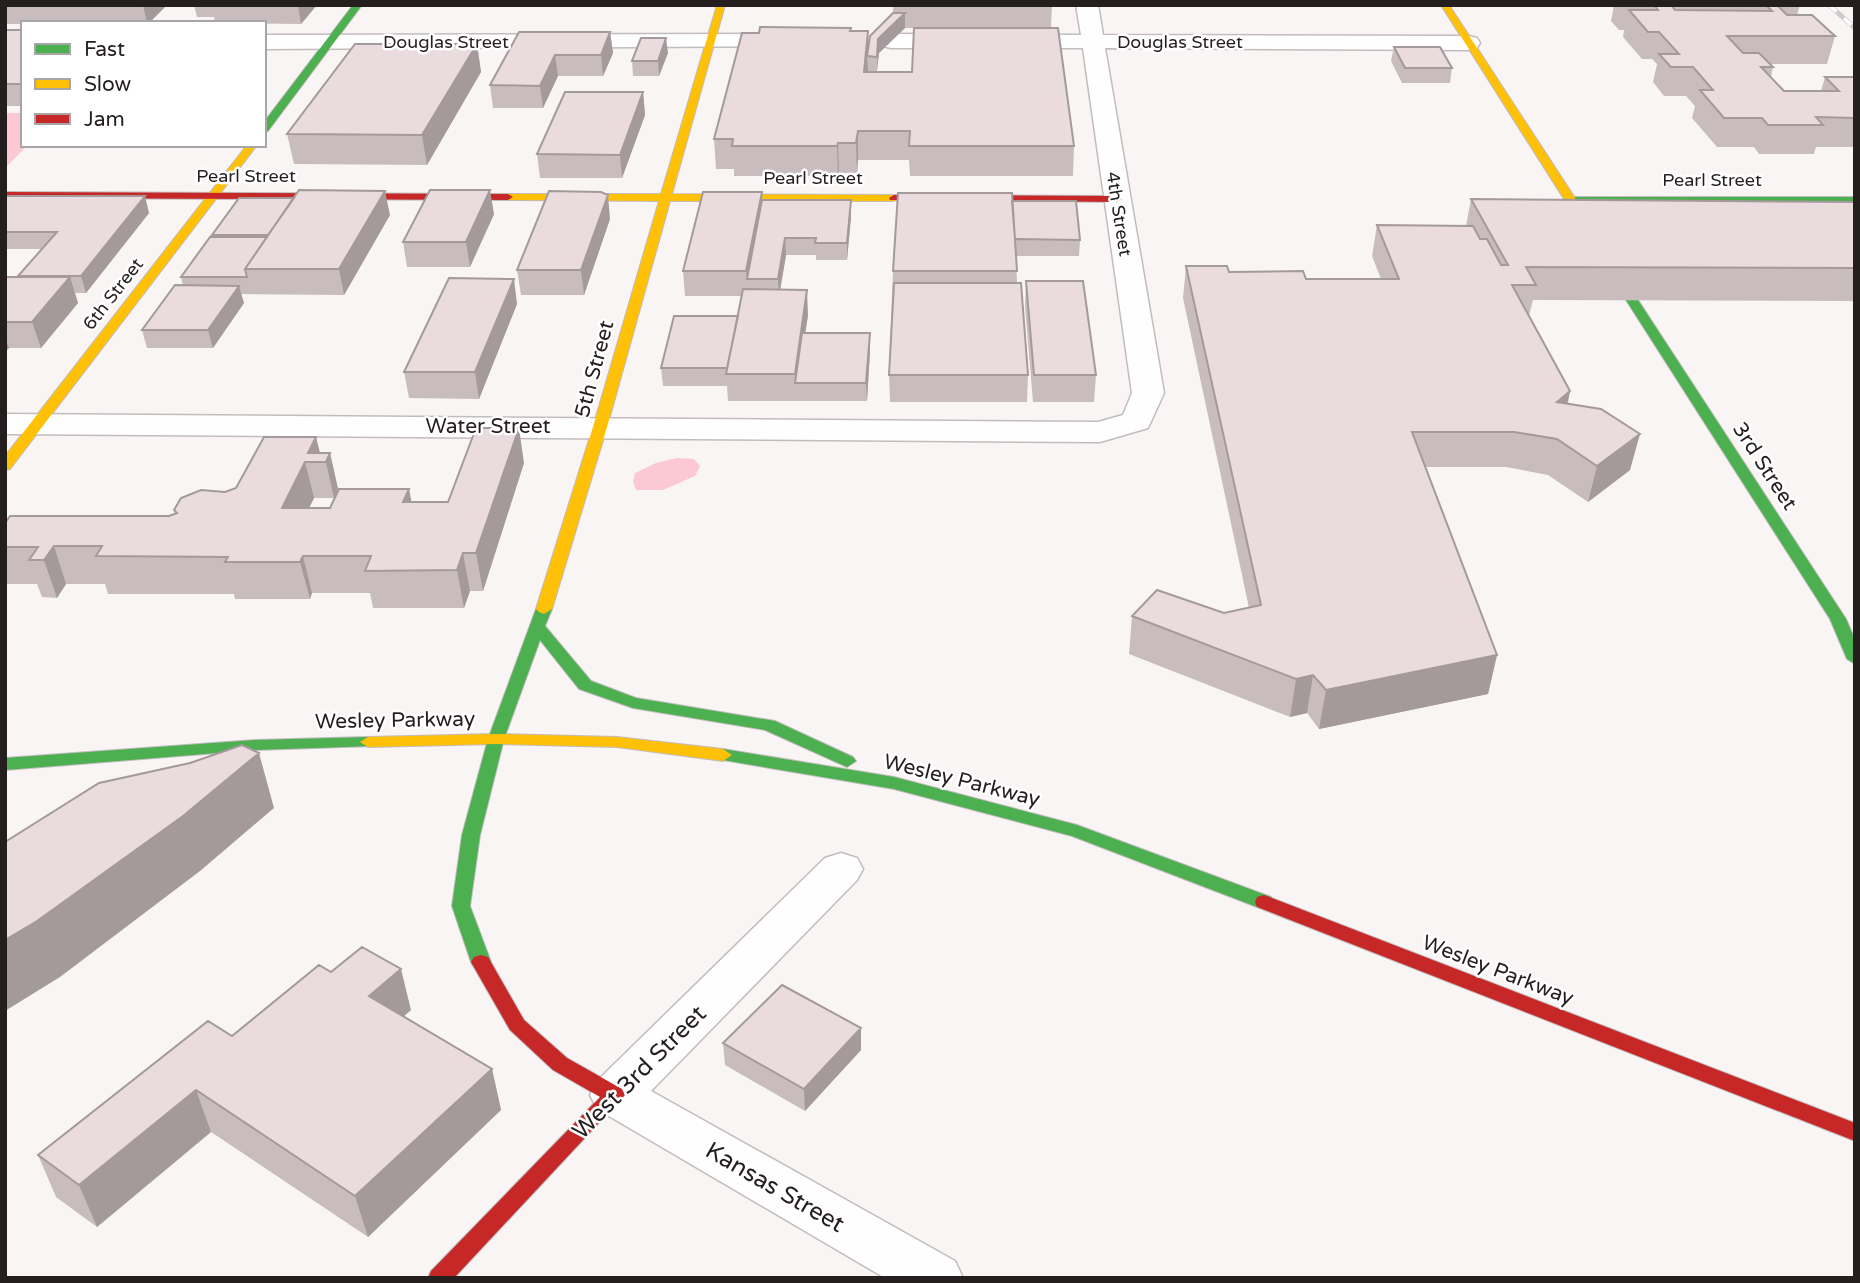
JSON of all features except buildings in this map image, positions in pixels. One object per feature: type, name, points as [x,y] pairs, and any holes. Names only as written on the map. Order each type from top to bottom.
[{"type":"main road","points":[[266,126],[358,5]]},
{"type":"main road","name":"5th Street","points":[[615,1095],[560,1064],[517,1025],[485,972],[461,906],[471,835],[496,739],[538,627],[600,427],[721,5]]},
{"type":"main road","points":[[1445,5],[1590,231]]},
{"type":"main road","name":"6th Street","points":[[5,466],[250,147]]},
{"type":"main road","name":"Pearl Street","points":[[5,194],[1116,199]]},
{"type":"main road","name":"Pearl Street","points":[[1569,200],[1855,200]]},
{"type":"main road","name":"3rd Street","points":[[1632,300],[1838,619],[1855,659]]},
{"type":"main road","points":[[538,627],[585,685],[633,703],[769,725],[894,783]]},
{"type":"main road","name":"Wesley Parkway","points":[[5,764],[269,744],[496,739],[617,742],[755,759],[894,783],[1077,831],[1331,927],[1855,1132]]},
{"type":"main road","name":"West 3rd Street","points":[[439,1278],[615,1095]]},
{"type":"street","name":"4th Street","points":[[1087,5],[1148,393],[1137,421]]},
{"type":"street","name":"Douglas Street","points":[[266,42],[809,41]]},
{"type":"street","name":"Douglas Street","points":[[880,41],[1469,43]]},
{"type":"street","name":"Water Street","points":[[5,424],[1100,432],[1137,421]]},
{"type":"street","name":"West 3rd Street","points":[[615,1095],[841,869]]},
{"type":"street","name":"Kansas Street","points":[[615,1095],[935,1278]]},
{"type":"shaded area","points":[[5,113],[21,113],[21,147],[26,147],[5,168]]},
{"type":"shaded area","points":[[677,458],[694,459],[700,466],[695,476],[663,490],[636,490],[633,482],[635,473],[656,463]]},
{"type":"railway","points":[[1829,5],[1855,28]]},
{"type":"traffic: fast","points":[[266,126],[358,5]]},
{"type":"traffic: fast","points":[[1569,200],[1855,200]]},
{"type":"traffic: fast","points":[[1632,300],[1838,619],[1855,659]]},
{"type":"traffic: fast","points":[[481,962],[461,906],[471,835],[496,739],[544,609]]},
{"type":"traffic: fast","points":[[538,627],[585,685],[633,703],[769,725],[847,761]]},
{"type":"traffic: fast","points":[[5,764],[255,745],[368,742]]},
{"type":"traffic: fast","points":[[723,755],[894,783],[1077,831],[1264,902]]},
{"type":"traffic: slow","points":[[544,609],[600,427],[721,5]]},
{"type":"traffic: slow","points":[[1445,5],[1584,221]]},
{"type":"traffic: slow","points":[[5,466],[250,147]]},
{"type":"traffic: slow","points":[[508,197],[894,198]]},
{"type":"traffic: slow","points":[[368,742],[496,739],[617,742],[723,755]]},
{"type":"traffic: jam","points":[[5,195],[508,197]]},
{"type":"traffic: jam","points":[[894,198],[1117,199]]},
{"type":"traffic: jam","points":[[1264,902],[1855,1132]]},
{"type":"traffic: jam","points":[[439,1278],[615,1095],[560,1064],[517,1025],[481,962]]}]
